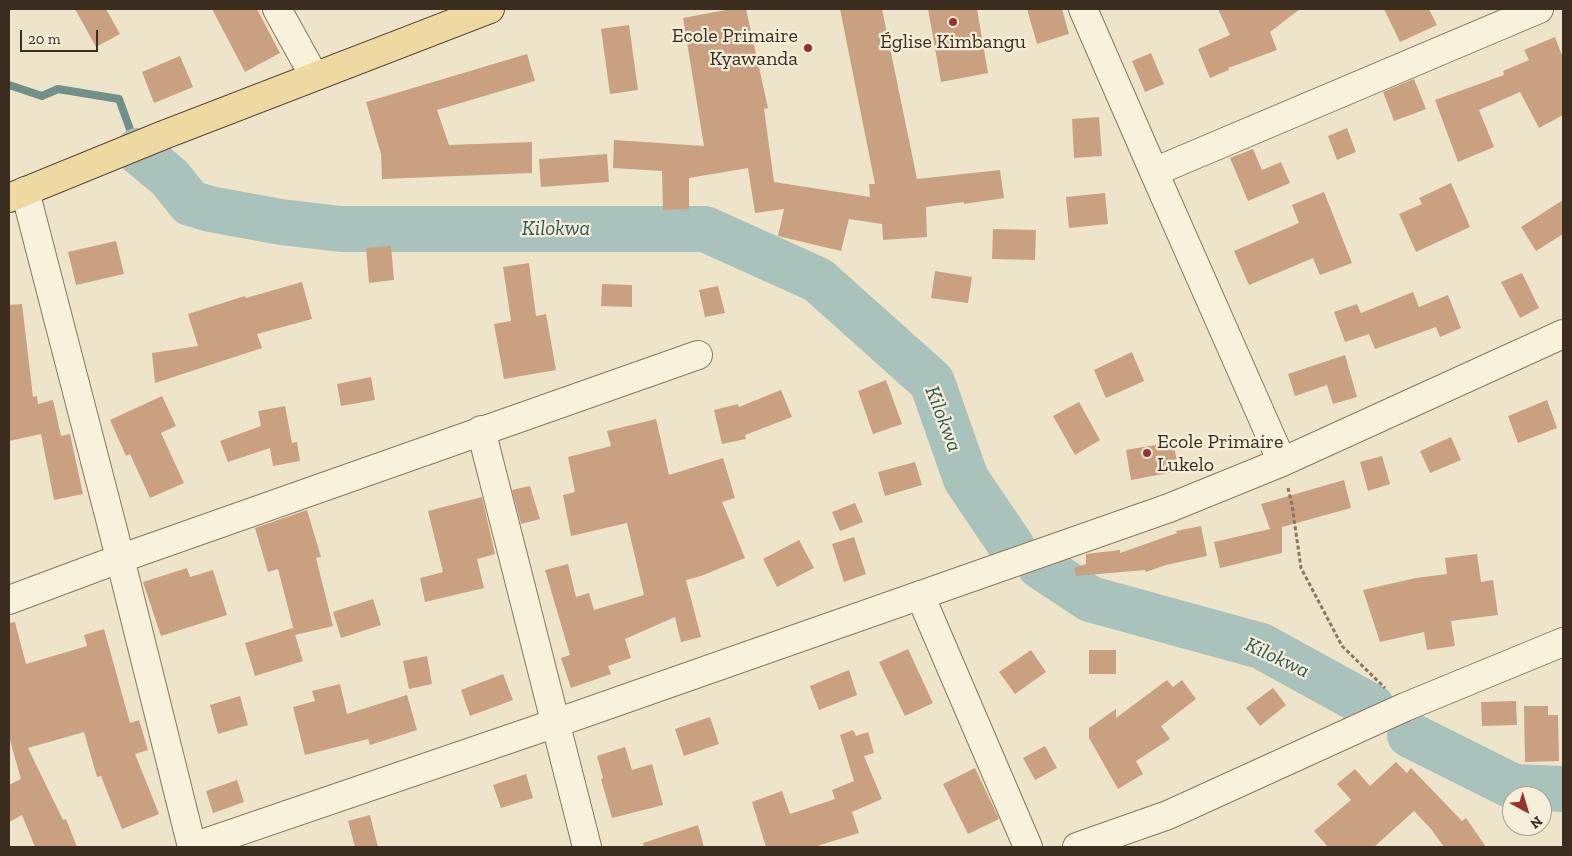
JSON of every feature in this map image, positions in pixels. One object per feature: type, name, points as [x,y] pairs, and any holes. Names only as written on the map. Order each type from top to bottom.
[{"type":"main road","points":[[17,194],[314,76],[490,9]]},
{"type":"street","points":[[277,9],[314,76]]},
{"type":"street","points":[[1083,9],[1282,462]]},
{"type":"street","points":[[1154,172],[1539,9]]},
{"type":"street","points":[[17,194],[119,559],[192,847],[556,723],[1169,508],[1282,462],[1563,334]]},
{"type":"street","points":[[9,600],[480,430],[698,355]]},
{"type":"street","points":[[480,430],[586,847]]},
{"type":"street","points":[[920,595],[1028,847]]},
{"type":"street","points":[[1077,847],[1168,815],[1405,707],[1563,642]]},
{"type":"path","points":[[1282,462],[1292,505],[1300,568],[1342,646],[1405,707]]},
{"type":"building","points":[[75,9],[106,9],[120,34],[96,47]]},
{"type":"building","points":[[212,9],[257,9],[280,53],[245,72]]},
{"type":"building","points":[[731,9],[746,9],[768,108],[764,109],[774,182],[870,197],[869,184],[875,184],[840,9],[882,9],[917,179],[1000,170],[1004,198],[926,207],[927,237],[883,240],[882,224],[849,219],[841,251],[778,236],[784,209],[755,213],[748,168],[689,178],[689,209],[663,210],[662,171],[613,168],[614,140],[704,146],[683,18]]},
{"type":"building","points":[[928,9],[977,9],[988,73],[941,82]]},
{"type":"building","points":[[1027,9],[1062,9],[1069,34],[1037,44]]},
{"type":"building","points":[[1218,9],[1300,9],[1270,32],[1277,50],[1228,68],[1229,70],[1210,78],[1198,49],[1230,35]]},
{"type":"building","points":[[1384,9],[1429,9],[1437,25],[1400,42]]},
{"type":"building","points":[[629,25],[638,90],[610,94],[601,29]]},
{"type":"building","points":[[1555,37],[1563,58],[1563,115],[1539,128],[1520,92],[1479,110],[1494,147],[1458,162],[1435,100],[1504,75],[1503,71],[1529,60],[1524,50]]},
{"type":"building","points":[[1151,53],[1164,84],[1145,92],[1132,61]]},
{"type":"building","points":[[527,54],[535,81],[437,110],[449,145],[532,142],[532,173],[382,179],[381,154],[366,102]]},
{"type":"building","points":[[180,56],[193,87],[154,103],[142,72]]},
{"type":"building","points":[[1414,79],[1426,109],[1394,121],[1383,92]]},
{"type":"building","points":[[1099,117],[1102,156],[1074,158],[1072,119]]},
{"type":"building","points":[[1347,128],[1356,152],[1337,160],[1328,136]]},
{"type":"building","points":[[1253,149],[1262,170],[1281,162],[1290,183],[1248,201],[1230,158]]},
{"type":"building","points":[[607,154],[609,182],[541,187],[539,159]]},
{"type":"building","points":[[1451,183],[1470,227],[1416,252],[1399,214],[1422,204],[1419,198]]},
{"type":"building","points":[[1324,192],[1352,263],[1320,275],[1313,258],[1249,285],[1234,251],[1299,223],[1292,205]]},
{"type":"building","points":[[1105,193],[1108,224],[1069,228],[1066,197]]},
{"type":"building","points":[[1563,200],[1563,234],[1536,251],[1521,227]]},
{"type":"building","points":[[993,229],[1036,230],[1035,260],[992,259]]},
{"type":"building","points":[[116,241],[124,274],[76,285],[68,252]]},
{"type":"building","points":[[391,246],[394,280],[369,283],[366,248]]},
{"type":"building","points":[[529,263],[536,316],[546,314],[556,370],[504,379],[494,324],[511,321],[503,267]]},
{"type":"building","points":[[935,271],[972,277],[968,303],[931,298]]},
{"type":"building","points":[[1522,273],[1539,308],[1520,318],[1501,282]]},
{"type":"building","points":[[302,282],[312,319],[257,334],[262,348],[155,383],[152,353],[198,346],[188,314],[245,296],[246,298]]},
{"type":"building","points":[[602,284],[632,285],[632,307],[601,306]]},
{"type":"building","points":[[718,286],[725,313],[705,317],[699,290]]},
{"type":"building","points":[[1413,292],[1419,307],[1448,295],[1461,328],[1440,337],[1436,327],[1375,349],[1369,334],[1345,342],[1334,312],[1357,304],[1361,313]]},
{"type":"building","points":[[22,304],[33,397],[37,396],[38,404],[53,400],[61,436],[70,434],[83,494],[54,500],[41,434],[9,441],[9,305]]},
{"type":"building","points":[[1132,352],[1144,381],[1106,398],[1094,370]]},
{"type":"building","points":[[1345,355],[1357,397],[1333,404],[1327,385],[1295,396],[1288,374]]},
{"type":"building","points":[[371,377],[375,400],[341,406],[337,384]]},
{"type":"building","points":[[886,380],[902,424],[873,434],[858,391]]},
{"type":"building","points":[[781,390],[792,417],[745,435],[746,439],[722,444],[714,410],[738,404],[739,407]]},
{"type":"building","points":[[162,396],[176,426],[161,433],[184,483],[150,498],[130,454],[126,456],[110,420]]},
{"type":"building","points":[[1547,400],[1557,428],[1518,443],[1508,416]]},
{"type":"building","points":[[1079,402],[1100,440],[1075,455],[1053,416]]},
{"type":"building","points":[[285,406],[292,443],[297,442],[300,461],[273,466],[270,448],[228,462],[220,441],[261,426],[258,411]]},
{"type":"building","points":[[656,419],[669,475],[723,458],[735,498],[722,502],[745,558],[686,580],[701,637],[681,642],[675,617],[625,639],[631,658],[608,666],[611,674],[571,688],[561,658],[570,655],[545,570],[568,564],[576,597],[589,593],[594,610],[644,595],[627,523],[571,536],[563,495],[575,492],[568,457],[611,446],[607,431]]},
{"type":"building","points":[[1451,437],[1461,460],[1430,473],[1420,451]]},
{"type":"building","points":[[1173,442],[1179,471],[1131,480],[1126,450]]},
{"type":"building","points":[[1382,456],[1390,484],[1368,491],[1360,462]]},
{"type":"building","points":[[915,462],[922,485],[885,496],[878,472]]},
{"type":"building","points":[[1344,480],[1351,508],[1282,527],[1282,553],[1220,568],[1214,542],[1270,529],[1261,504]]},
{"type":"building","points":[[530,486],[540,519],[521,524],[512,490]]},
{"type":"building","points":[[482,497],[495,554],[477,559],[484,588],[425,602],[420,578],[443,572],[428,511]]},
{"type":"building","points":[[855,503],[863,522],[840,531],[832,512]]},
{"type":"building","points":[[307,510],[321,557],[316,558],[333,626],[295,635],[278,569],[268,572],[255,528]]},
{"type":"building","points":[[1201,526],[1207,556],[1166,565],[1146,572],[1145,570],[1076,576],[1074,568],[1086,564],[1086,554],[1120,550],[1120,553],[1177,533],[1176,531]]},
{"type":"building","points":[[854,537],[866,574],[844,582],[832,544]]},
{"type":"building","points":[[799,540],[814,568],[777,587],[763,559]]},
{"type":"building","points":[[1477,554],[1481,582],[1493,580],[1498,615],[1451,621],[1455,646],[1427,650],[1424,632],[1380,642],[1363,590],[1416,578],[1447,574],[1445,558]]},
{"type":"building","points":[[187,568],[190,577],[213,570],[227,615],[161,636],[143,582]]},
{"type":"building","points":[[373,599],[381,625],[341,638],[333,612]]},
{"type":"building","points":[[15,622],[26,664],[87,646],[84,635],[104,629],[130,723],[139,720],[148,750],[135,754],[159,814],[122,829],[101,776],[97,777],[84,732],[28,748],[63,820],[66,819],[77,847],[35,847],[22,815],[9,822],[9,785],[21,779],[9,737],[9,623]]},
{"type":"building","points":[[293,628],[303,661],[255,676],[245,643]]},
{"type":"building","points":[[908,649],[933,703],[905,716],[879,662]]},
{"type":"building","points":[[1031,650],[1046,672],[1015,694],[999,672]]},
{"type":"building","points":[[1089,650],[1116,650],[1116,674],[1089,674]]},
{"type":"building","points":[[427,656],[432,684],[409,689],[403,661]]},
{"type":"building","points":[[849,670],[857,695],[819,710],[810,686]]},
{"type":"building","points":[[503,674],[513,700],[470,716],[461,690]]},
{"type":"building","points":[[1167,680],[1173,687],[1182,680],[1196,699],[1161,726],[1170,739],[1136,761],[1143,774],[1118,789],[1089,738],[1089,728],[1116,709],[1116,718]]},
{"type":"building","points":[[340,684],[347,714],[407,695],[417,730],[370,745],[368,739],[305,755],[293,707],[315,701],[312,691]]},
{"type":"building","points":[[1273,688],[1286,705],[1260,726],[1246,708]]},
{"type":"building","points":[[240,696],[248,725],[218,734],[210,705]]},
{"type":"building","points":[[1516,701],[1517,725],[1482,726],[1481,702]]},
{"type":"building","points":[[1524,706],[1548,706],[1548,715],[1558,715],[1559,761],[1525,762]]},
{"type":"building","points":[[710,717],[719,744],[684,756],[675,729]]},
{"type":"building","points":[[853,730],[856,736],[868,732],[874,753],[864,756],[882,799],[852,812],[859,833],[814,847],[766,847],[752,802],[782,791],[790,814],[835,799],[832,790],[854,781],[840,735]]},
{"type":"building","points":[[1045,746],[1057,768],[1035,780],[1023,758]]},
{"type":"building","points":[[625,747],[632,770],[652,764],[663,805],[612,818],[601,779],[603,778],[597,756]]},
{"type":"building","points":[[1396,762],[1407,773],[1411,768],[1462,821],[1466,818],[1486,847],[1444,847],[1431,829],[1414,811],[1374,847],[1328,847],[1314,831],[1351,800],[1337,784],[1355,769],[1370,786]]},
{"type":"building","points":[[975,768],[999,819],[968,834],[943,784]]},
{"type":"building","points":[[526,774],[533,798],[501,808],[493,785]]},
{"type":"building","points":[[237,780],[244,802],[213,813],[206,791]]},
{"type":"building","points":[[370,815],[378,847],[355,847],[348,821]]},
{"type":"building","points":[[698,825],[704,847],[644,847],[643,843]]},
{"type":"waterway","name":"Kilokwa","points":[[9,85],[42,96],[58,89],[119,99],[135,143]]},
{"type":"waterway","name":"Kilokwa","points":[[138,151],[170,178],[190,203],[210,209],[281,222],[341,229],[705,229],[818,280],[932,382],[966,479],[1012,547]]},
{"type":"waterway","name":"Kilokwa","points":[[1040,566],[1090,599],[1261,646],[1372,707]]},
{"type":"waterway","name":"Kilokwa","points":[[1410,735],[1514,787],[1563,789]]},
{"type":"place","name":"Église Kimbangu","points":[[953,22]]},
{"type":"place","name":"Ecole Primaire Kyawanda","points":[[808,48]]},
{"type":"place","name":"Ecole Primaire Lukelo","points":[[1147,453]]}]
